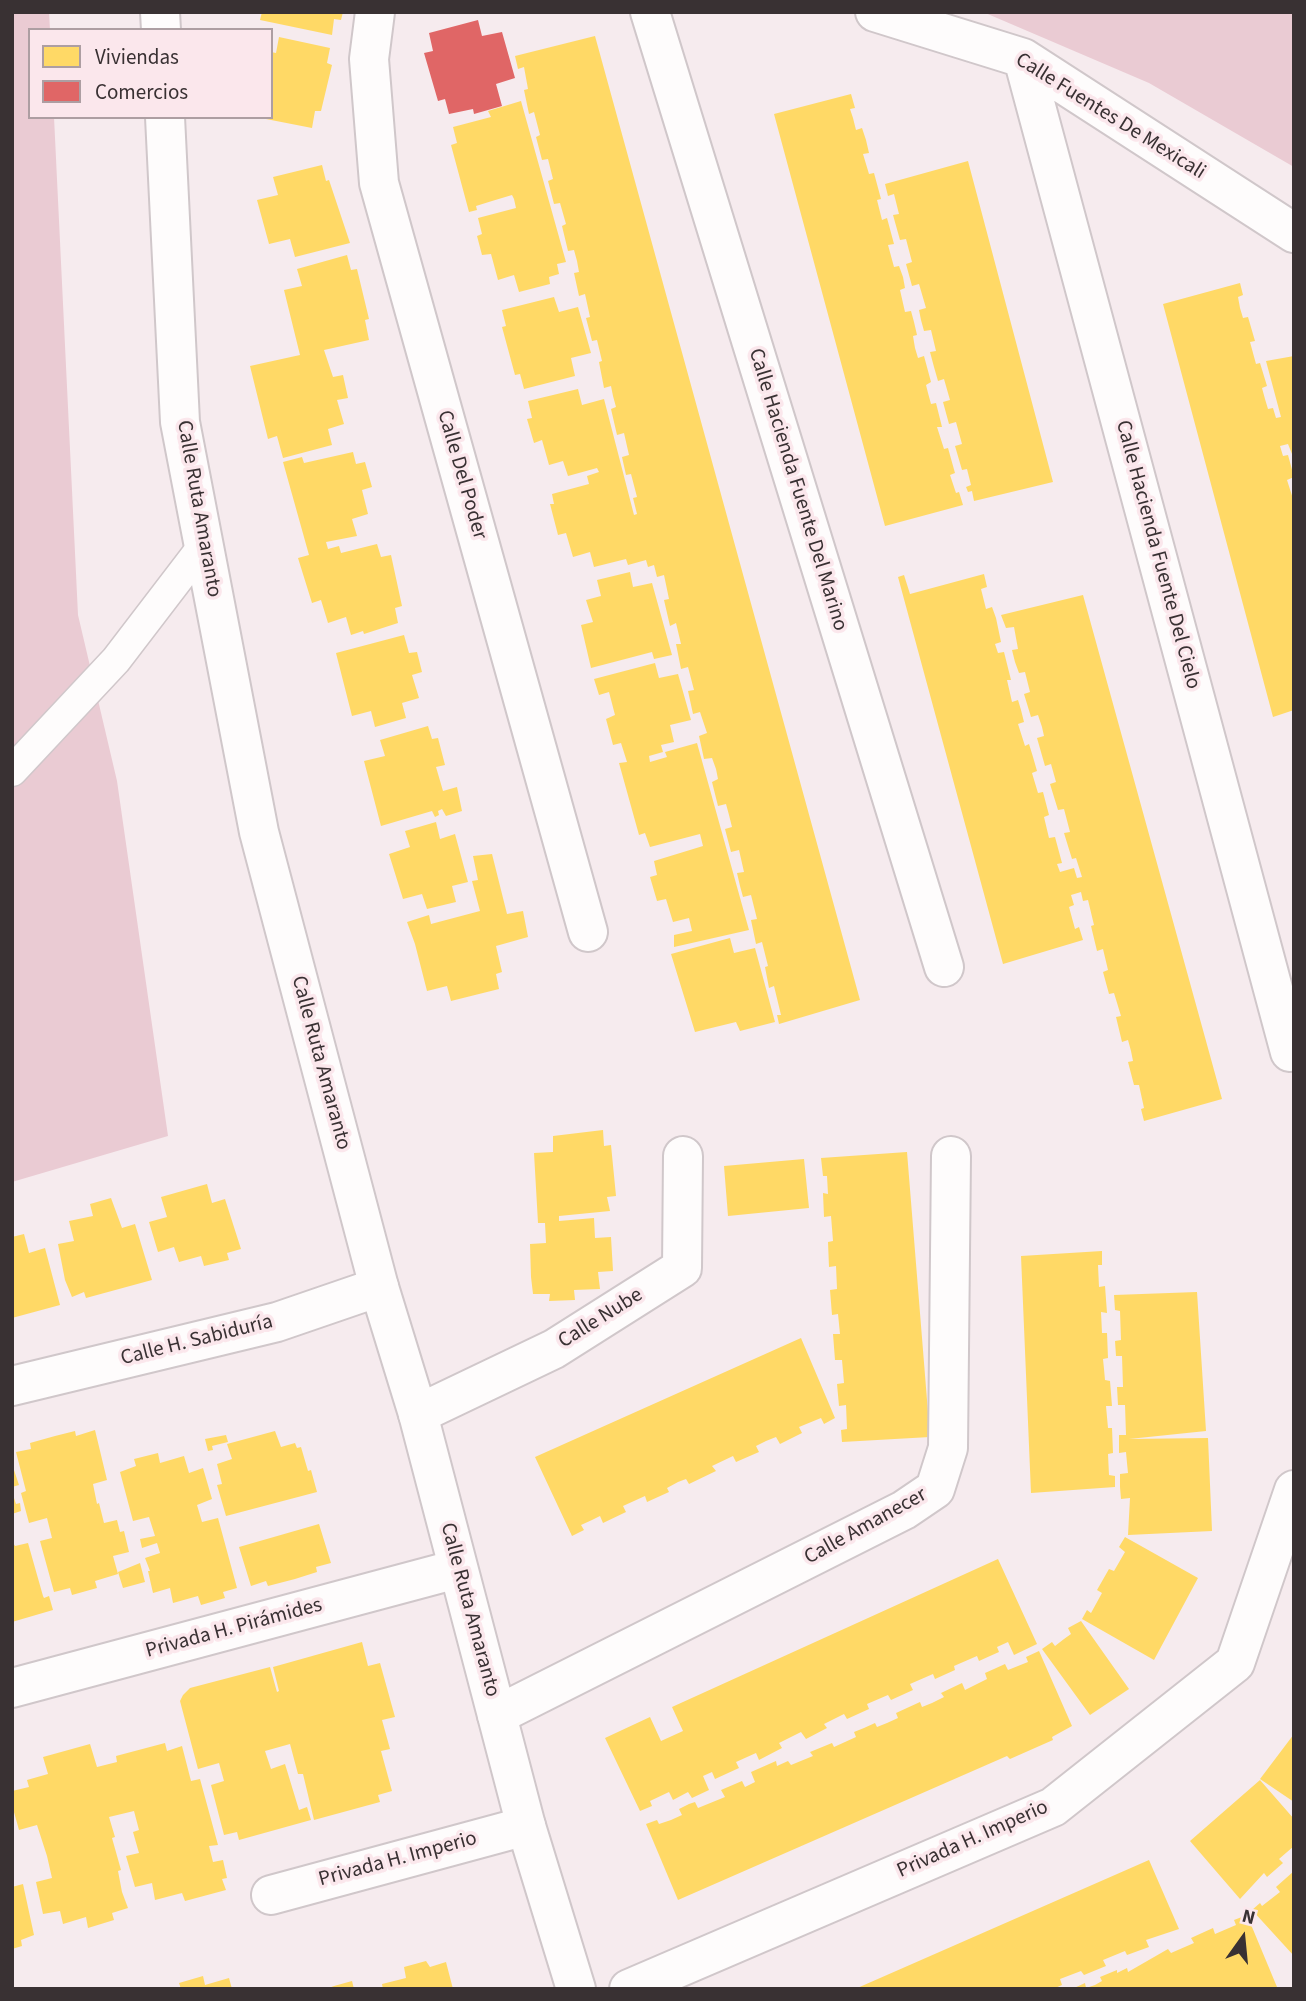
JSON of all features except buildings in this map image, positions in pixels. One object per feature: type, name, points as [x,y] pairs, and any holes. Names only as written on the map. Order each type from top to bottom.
[{"type":"street","name":"Calle Del Poder","points":[[375,12],[369,59],[379,183],[588,932]]},
{"type":"street","name":"Calle Hacienda Fuente Del Marino","points":[[650,12],[944,967]]},
{"type":"street","name":"Calle Fuentes De Mexicali","points":[[875,12],[1023,58],[1294,233]]},
{"type":"street","name":"Calle Hacienda Fuente Del Cielo","points":[[1023,58],[1290,1052]]},
{"type":"street","name":"Calle Ruta Amaranto","points":[[165,119],[180,422],[259,832],[379,1287],[418,1414],[526,1826],[576,1989]]},
{"type":"street","name":"Calle Nube","points":[[418,1414],[554,1349],[682,1268],[683,1156]]},
{"type":"street","name":"Calle Amanecer","points":[[497,1714],[904,1510],[934,1489],[948,1448],[951,1156]]},
{"type":"street","name":"Calle H. Sabiduría","points":[[12,1387],[278,1322],[379,1287]]},
{"type":"street","name":"Privada H. Imperio","points":[[629,1989],[1053,1807],[1235,1663],[1294,1490]]},
{"type":"street","name":"Privada H. Pirámides","points":[[12,1688],[457,1569]]},
{"type":"street","name":"Privada H. Imperio","points":[[271,1895],[526,1826]]},
{"type":"lane","points":[[12,771],[116,660],[204,545]]},
{"type":"shaded area","points":[[12,12],[49,12],[50,28],[28,28],[28,119],[54,119],[78,615],[117,781],[168,1136],[12,1182]]},
{"type":"shaded area","points":[[983,12],[1294,12],[1294,167],[1149,83]]}]
